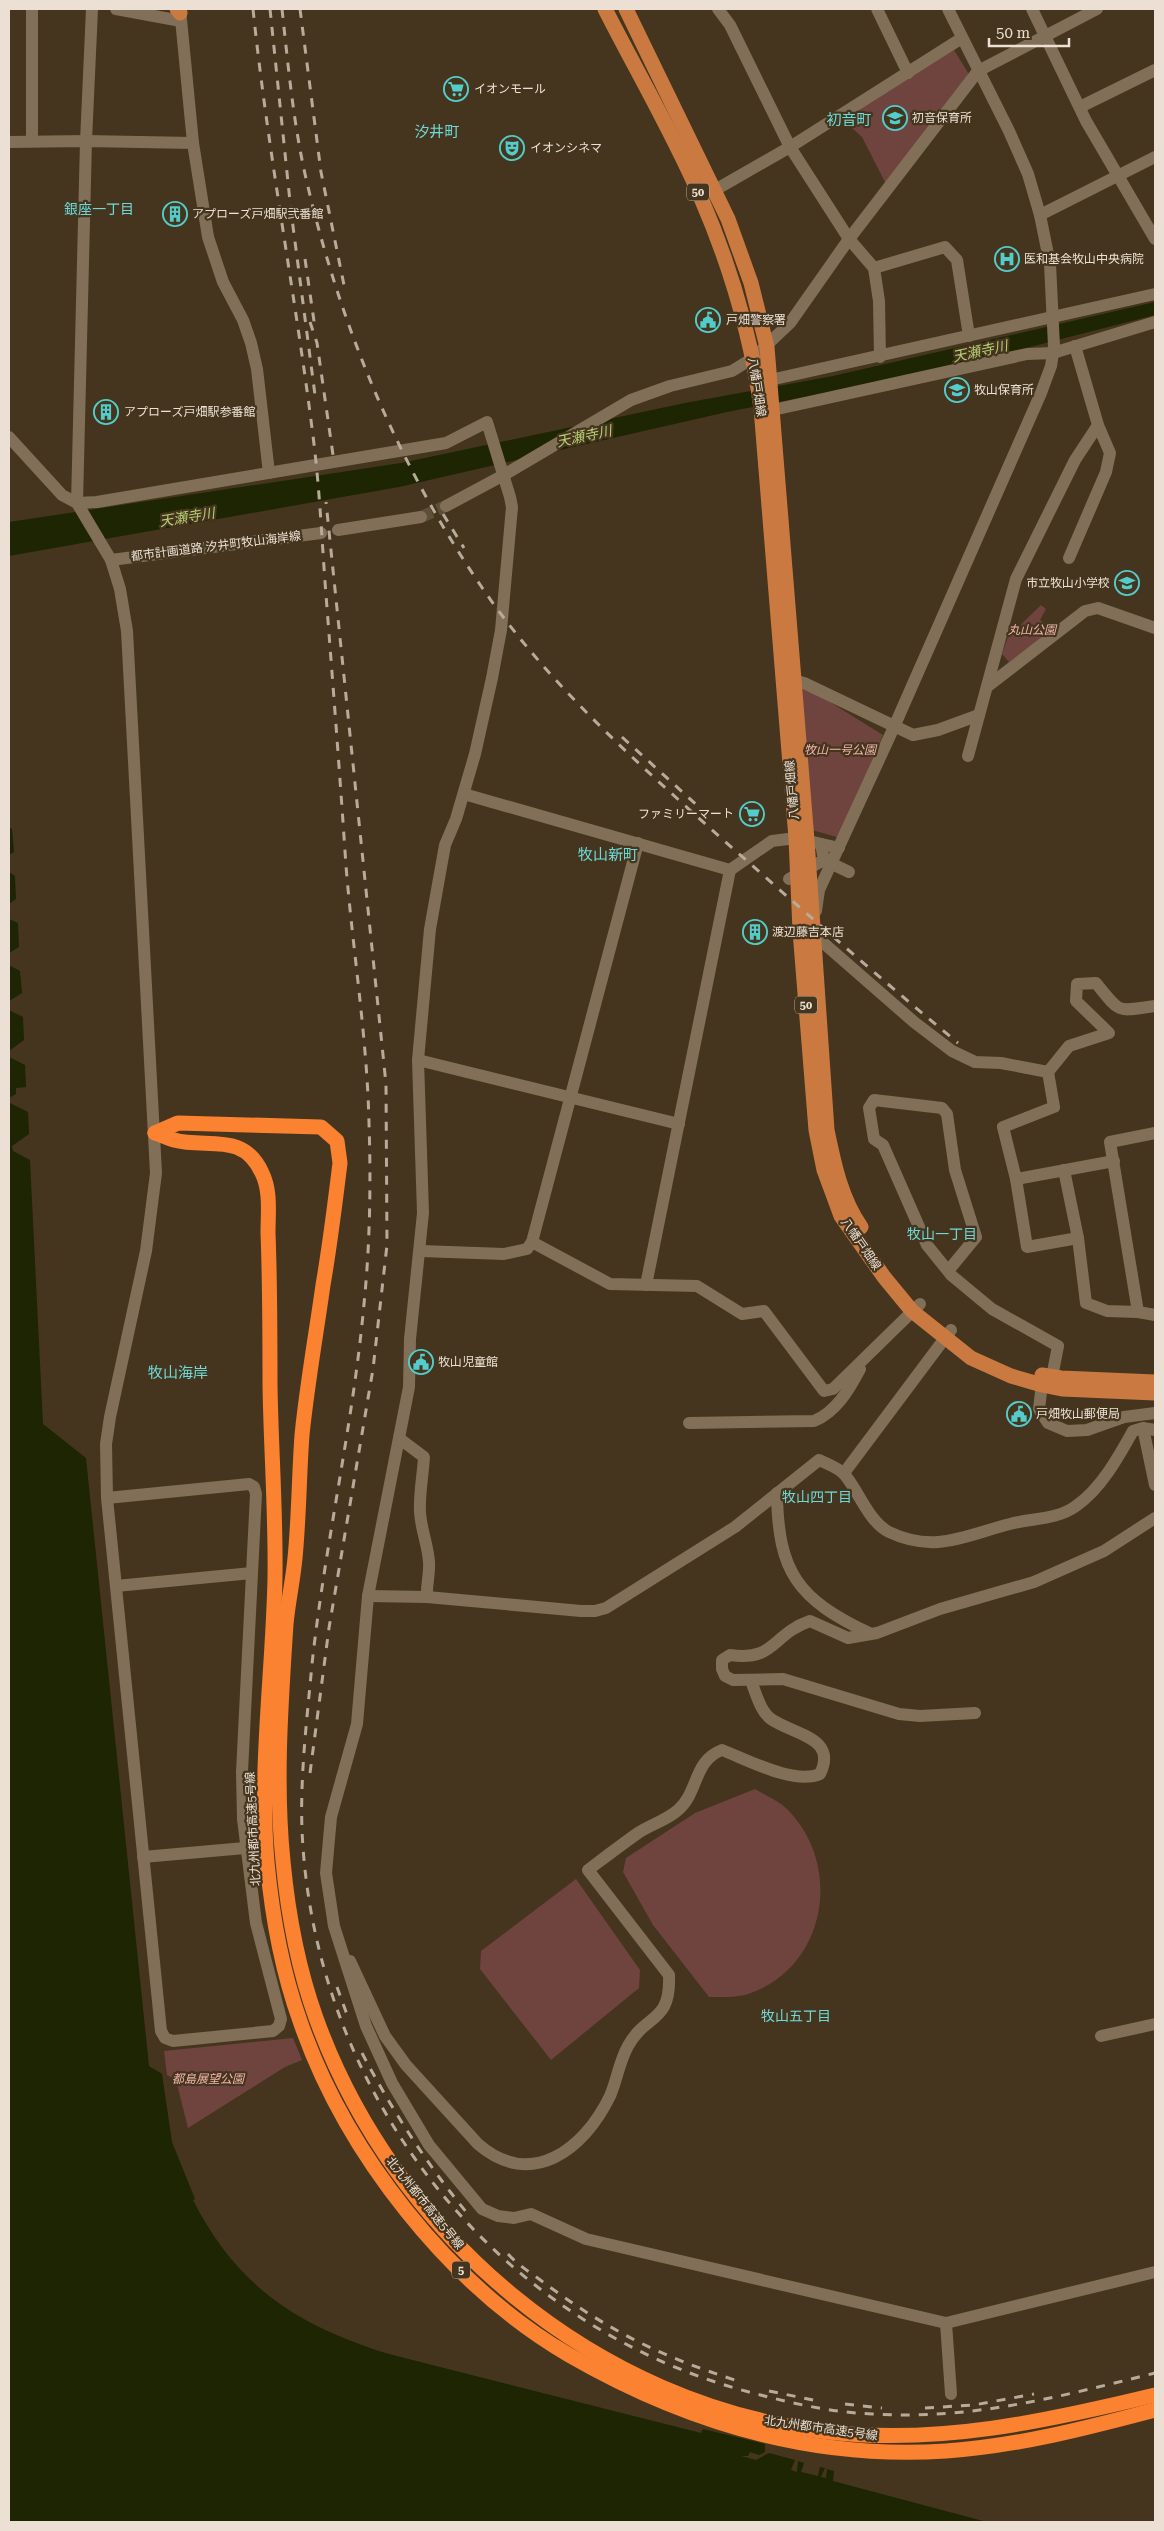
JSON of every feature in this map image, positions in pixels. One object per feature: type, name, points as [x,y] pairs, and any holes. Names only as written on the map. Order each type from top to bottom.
[{"type":"highway","name":"北九州都市高速5号線","points":[[155,1132],[178,1123],[322,1127],[337,1140],[340,1163],[302,1434],[295,1559],[286,1620],[280,1762],[282,1860],[289,1912],[315,2015],[336,2066],[374,2137],[404,2182],[439,2227],[478,2266],[562,2332],[611,2362],[663,2388],[715,2408],[770,2423],[826,2432],[882,2436],[945,2435],[1010,2427],[1071,2416],[1155,2395]]},
{"type":"highway","name":"北九州都市高速5号線","points":[[155,1132],[176,1141],[215,1142],[237,1147],[256,1161],[266,1182],[271,1296],[275,1577],[265,1771],[265,1818],[267,1861],[273,1911],[284,1968],[299,2020],[317,2065],[361,2146],[391,2190],[467,2277],[510,2314],[553,2346],[603,2375],[656,2400],[710,2422],[767,2437],[880,2452],[946,2451],[1014,2443],[1074,2432],[1155,2410]]},
{"type":"main road","name":"八幡戸畑線","points":[[605,9],[700,196],[735,290],[753,358],[767,385]]},
{"type":"main road","name":"八幡戸畑線","points":[[626,9],[715,190],[751,283],[767,347],[767,385],[808,841],[800,931],[816,1130],[824,1170],[841,1216],[884,1277],[948,1334],[977,1350],[1046,1379],[1062,1389],[1155,1393]]},
{"type":"main road","name":"八幡戸畑線","points":[[769,408],[808,841],[812,933],[828,1130],[835,1169],[851,1212],[916,1307]]},
{"type":"main road","name":"八幡戸畑線","points":[[1046,1379],[1155,1382]]},
{"type":"street","points":[[32,9],[32,141]]},
{"type":"street","points":[[76,503],[86,141],[92,9]]},
{"type":"street","points":[[116,9],[180,13],[193,143],[208,237],[223,282],[243,320],[257,369],[269,473]]},
{"type":"street","points":[[718,9],[730,25],[790,147],[849,239],[874,268],[879,301],[880,357]]},
{"type":"street","points":[[877,9],[908,73]]},
{"type":"street","points":[[948,9],[1028,174],[1040,215],[1050,264],[1054,349],[1041,393],[894,728],[819,890],[812,933],[914,1022],[952,1051],[975,1062],[1001,1063],[1048,1072]]},
{"type":"street","points":[[1032,9],[1080,107],[1155,239]]},
{"type":"street","points":[[446,506],[501,471],[649,393],[732,370],[753,358],[767,347],[790,323],[849,239],[978,71],[1097,9]]},
{"type":"street","points":[[715,190],[790,147],[962,38]]},
{"type":"street","points":[[1080,107],[1155,70]]},
{"type":"street","points":[[9,142],[193,143]]},
{"type":"street","points":[[1040,215],[1155,157]]},
{"type":"street","points":[[874,268],[945,247],[957,260],[969,336]]},
{"type":"street","points":[[767,385],[969,336],[1053,321],[1155,294]]},
{"type":"street","points":[[769,408],[1027,354],[1075,346],[1155,322]]},
{"type":"street","points":[[1069,558],[1106,472],[1110,453],[1098,425],[1075,346]]},
{"type":"street","points":[[76,503],[107,500],[446,443],[487,422],[512,507],[501,630],[488,697],[464,794],[445,845],[430,929],[418,1060],[423,1213],[421,1251],[410,1339],[409,1387],[368,1596],[357,1724],[337,1790],[327,1845],[326,1873],[334,1926],[366,2026],[392,2082],[429,2145],[482,2209],[498,2216],[514,2218],[531,2214],[586,2239],[946,2323],[1155,2272]]},
{"type":"street","points":[[968,756],[1016,579],[1075,460],[1098,425]]},
{"type":"street","points":[[9,437],[62,495],[76,503],[101,542],[111,560],[120,589],[127,632],[156,1174],[146,1251],[110,1417],[106,1454],[107,1498],[161,2031],[165,2038],[172,2041],[273,2031],[279,2026],[279,2010],[256,1923],[245,1848],[242,1772],[256,1494],[254,1487],[249,1484],[107,1498]]},
{"type":"street","points":[[338,530],[421,517]]},
{"type":"street","name":"都市計画道路 汐井町牧山海岸線","points":[[111,560],[322,533]]},
{"type":"street","points":[[988,686],[1085,611],[1098,608],[1155,628]]},
{"type":"street","points":[[793,680],[804,683],[894,728],[913,735],[938,730],[979,715]]},
{"type":"street","points":[[464,794],[730,870]]},
{"type":"street","points":[[646,1285],[730,870],[772,841],[808,841],[839,848]]},
{"type":"street","points":[[808,841],[824,860],[849,872]]},
{"type":"street","points":[[421,1251],[504,1254],[527,1249],[532,1242],[638,843]]},
{"type":"street","points":[[788,879],[824,860]]},
{"type":"street","points":[[1078,1238],[1027,1247],[1016,1179],[1003,1127],[1054,1107],[1048,1072],[1069,1046],[1109,1034],[1076,1001],[1077,984],[1096,984],[1115,1007],[1124,1011],[1155,1006]]},
{"type":"street","points":[[418,1060],[679,1124]]},
{"type":"street","points":[[948,1271],[976,1237],[955,1170],[947,1114],[942,1108],[874,1100],[869,1108],[874,1139],[883,1145],[919,1222],[927,1245],[948,1271],[992,1309],[1058,1346],[1046,1379],[1039,1409],[1048,1423],[1066,1431],[1087,1430],[1124,1417],[1155,1413]]},
{"type":"street","points":[[1138,1312],[1110,1142],[1155,1133]]},
{"type":"street","points":[[1016,1179],[1114,1161]]},
{"type":"street","points":[[1064,1170],[1078,1238],[1086,1303],[1107,1312],[1138,1312],[1155,1315]]},
{"type":"street","points":[[532,1242],[610,1284],[697,1286],[742,1314],[764,1311],[824,1391],[833,1389],[865,1360],[916,1307]]},
{"type":"street","points":[[1138,1312],[1155,1308]]},
{"type":"street","points":[[844,1473],[948,1334]]},
{"type":"street","points":[[688,1423],[814,1421],[826,1416],[851,1387],[865,1360]]},
{"type":"street","points":[[368,1596],[427,1597],[581,1611],[595,1611],[606,1608],[735,1527],[819,1460],[844,1473],[874,1516],[887,1531],[912,1541],[930,1543],[965,1539],[1011,1524],[1060,1514],[1076,1506],[1111,1470],[1134,1431],[1149,1429],[1155,1485]]},
{"type":"street","points":[[400,1439],[424,1457],[420,1511],[429,1558],[426,1584],[427,1597]]},
{"type":"street","points":[[777,1493],[778,1530],[792,1576],[803,1590],[824,1608],[869,1633]]},
{"type":"street","points":[[975,1712],[920,1716],[899,1714],[783,1679],[733,1680],[725,1676],[722,1669],[722,1660],[730,1654],[748,1657],[765,1653],[794,1626],[810,1621],[848,1638],[877,1633],[940,1609],[1034,1582],[1104,1551],[1155,1518]]},
{"type":"street","points":[[116,1586],[252,1573]]},
{"type":"street","points":[[334,1926],[385,2036],[406,2065],[478,2144],[489,2154],[517,2165],[531,2165],[563,2153],[577,2143],[599,2114],[609,2097],[625,2052],[633,2037],[657,2018],[668,2004],[670,1988],[669,1975],[588,1870],[638,1833],[678,1810],[689,1797],[705,1760],[713,1754],[722,1750],[796,1778],[810,1778],[820,1774],[825,1764],[825,1752],[817,1743],[770,1718],[763,1709],[751,1681]]},
{"type":"street","points":[[143,1857],[245,1848]]},
{"type":"street","points":[[1101,2036],[1155,2024]]},
{"type":"street","points":[[946,2323],[951,2394]]},
{"type":"green space","points":[[954,50],[970,76],[886,184],[862,137],[843,120]]},
{"type":"green space","name":"丸山公園","points":[[1041,605],[1046,609],[1040,620],[1053,630],[1009,662],[1002,654],[1008,637]]},
{"type":"green space","name":"牧山一号公園","points":[[800,688],[817,694],[883,735],[840,838],[812,830]]},
{"type":"green space","points":[[755,1789],[784,1806],[805,1832],[816,1857],[820,1884],[819,1912],[811,1937],[797,1960],[777,1979],[746,1995],[709,1997],[653,1925],[623,1872],[626,1858],[695,1813]]},
{"type":"green space","points":[[576,1879],[640,1970],[639,1988],[551,2060],[480,1969],[481,1951]]},
{"type":"green space","name":"都島展望公園","points":[[293,2038],[302,2060],[285,2067],[188,2128],[176,2080],[167,2075],[164,2051]]},
{"type":"water","name":"天瀬寺川","points":[[1155,302],[1155,315],[1030,347],[850,388],[727,412],[399,487],[9,556],[9,522],[401,463],[685,403],[833,376]]},
{"type":"water","points":[[9,827],[12,829],[14,852],[9,855]]},
{"type":"water","points":[[9,872],[15,876],[16,899],[9,904]]},
{"type":"water","points":[[9,919],[18,923],[19,947],[9,953]]},
{"type":"water","points":[[9,965],[20,971],[22,993],[9,1001]]},
{"type":"water","points":[[9,1010],[23,1017],[24,1040],[9,1051]]},
{"type":"water","points":[[9,1057],[25,1065],[26,1087],[16,1088],[16,1094],[9,1098]]},
{"type":"water","points":[[9,1098],[10,1103],[28,1112],[29,1134],[12,1146],[13,1151],[30,1160],[43,1424],[86,1458],[149,2066],[162,2074],[172,2142],[195,2199],[193,2200],[210,2230],[229,2257],[250,2280],[273,2299],[299,2316],[356,2343],[389,2354],[701,2433],[703,2429],[765,2444],[765,2452],[759,2455],[750,2452],[748,2456],[741,2456],[756,2460],[769,2453],[795,2460],[791,2470],[797,2472],[798,2461],[804,2463],[801,2472],[818,2476],[820,2467],[825,2468],[821,2477],[826,2478],[827,2469],[834,2471],[833,2481],[987,2522],[9,2522]]},
{"type":"tunnel","points":[[421,517],[446,506]]},
{"type":"railway","points":[[253,9],[266,118],[307,389],[316,463],[346,866],[368,1091],[370,1214],[364,1304],[353,1394],[324,1574],[312,1664],[302,1789],[302,1830],[314,1925],[340,2017],[379,2102],[431,2180],[494,2249],[566,2308],[648,2355],[738,2389],[788,2402],[872,2414],[909,2415],[945,2413],[1015,2405],[1155,2373]]},
{"type":"railway","points":[[270,9],[291,211],[315,395]]},
{"type":"railway","points":[[282,9],[294,113],[301,154],[334,283],[353,336],[397,440],[422,490],[450,539],[506,621],[534,655],[593,719],[688,808],[958,1043]]},
{"type":"railway","points":[[300,9],[321,172],[345,290]]},
{"type":"railway","points":[[305,259],[315,328]]},
{"type":"railway","points":[[310,322],[317,343],[333,455]]},
{"type":"railway","points":[[310,1773],[329,1628],[373,1369],[387,1245],[386,1084],[326,502]]},
{"type":"railway","points":[[443,514],[464,548]]},
{"type":"railway","points":[[622,737],[700,808]]},
{"type":"railway","points":[[337,1987],[349,2020]]},
{"type":"railway","points":[[362,2053],[410,2136],[467,2213]]},
{"type":"railway","points":[[508,2254],[570,2302],[616,2330],[661,2352],[738,2381]]},
{"type":"railway","points":[[769,2391],[818,2401]]},
{"type":"railway","points":[[925,2408],[974,2405],[1034,2394]]},
{"type":"railway","points":[[845,2404],[882,2408]]},
{"type":"place","name":"イオンモール","points":[[456,89]]},
{"type":"place","name":"初音保育所","points":[[895,118]]},
{"type":"place","name":"イオンシネマ","points":[[512,148]]},
{"type":"place","name":"アプローズ戸畑駅弐番館","points":[[175,214]]},
{"type":"place","name":"医和基会牧山中央病院","points":[[1007,259]]},
{"type":"place","name":"戸畑警察署","points":[[708,320]]},
{"type":"place","name":"牧山保育所","points":[[957,390]]},
{"type":"place","name":"アプローズ戸畑駅参番館","points":[[106,412]]},
{"type":"place","name":"市立牧山小学校","points":[[1127,583]]},
{"type":"place","name":"ファミリーマート","points":[[752,814]]},
{"type":"place","name":"渡辺藤吉本店","points":[[755,932]]},
{"type":"place","name":"牧山児童館","points":[[421,1362]]},
{"type":"place","name":"戸畑牧山郵便局","points":[[1019,1414]]},
{"type":"district","name":"初音町","points":[[849,120]]},
{"type":"district","name":"汐井町","points":[[437,132]]},
{"type":"district","name":"銀座一丁目","points":[[99,209]]},
{"type":"district","name":"牧山新町","points":[[608,855]]},
{"type":"district","name":"牧山一丁目","points":[[942,1234]]},
{"type":"district","name":"牧山海岸","points":[[178,1373]]},
{"type":"district","name":"牧山四丁目","points":[[817,1497]]},
{"type":"district","name":"牧山五丁目","points":[[796,2016]]}]
